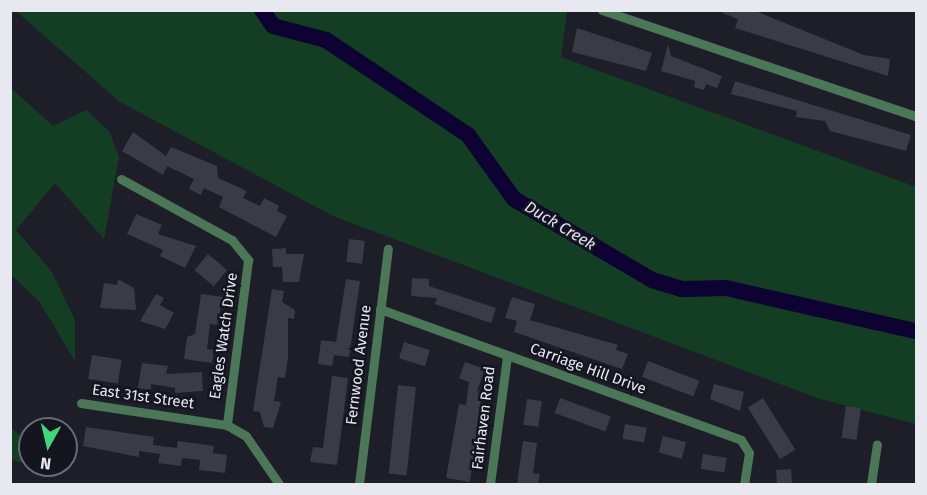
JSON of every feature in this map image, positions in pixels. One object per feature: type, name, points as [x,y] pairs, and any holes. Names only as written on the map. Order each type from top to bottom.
[{"type":"street","points":[[602,10],[916,116]]},
{"type":"street","name":"Eagles Watch Drive","points":[[121,179],[232,240],[248,260],[227,425]]},
{"type":"street","name":"Fernwood Avenue","points":[[359,484],[388,249]]},
{"type":"street","name":"Carriage Hill Drive","points":[[380,309],[741,440],[748,453],[744,484]]},
{"type":"street","name":"Fairhaven Road","points":[[490,484],[507,356]]},
{"type":"street","name":"East 31st Street","points":[[81,403],[227,425],[246,436],[279,484]]},
{"type":"street","points":[[871,484],[877,444]]},
{"type":"green space","points":[[16,11],[567,11],[561,57],[916,187],[916,424],[820,399],[333,216],[120,102]]},
{"type":"green space","points":[[10,87],[53,126],[86,110],[109,131],[119,157],[104,239],[55,183],[16,230],[52,272],[75,320],[75,361],[39,301],[11,275]]},
{"type":"green space","points":[[11,428],[18,434],[18,461],[11,460]]},
{"type":"building","points":[[716,10],[753,10],[864,55],[890,59],[888,76],[735,28],[738,19]]},
{"type":"building","points":[[577,28],[652,53],[646,71],[572,52]]},
{"type":"building","points":[[668,44],[671,56],[722,76],[717,88],[706,84],[704,90],[694,87],[695,81],[661,71]]},
{"type":"building","points":[[735,81],[911,135],[906,151],[830,131],[825,121],[796,117],[797,111],[731,94]]},
{"type":"building","points":[[133,132],[166,156],[171,147],[217,166],[218,178],[247,191],[243,198],[260,206],[264,198],[279,206],[277,211],[287,216],[276,237],[219,207],[223,197],[204,188],[201,195],[189,189],[194,179],[167,166],[163,175],[122,151]]},
{"type":"building","points":[[136,214],[162,225],[158,234],[196,246],[185,268],[160,256],[163,250],[127,234]]},
{"type":"building","points":[[349,239],[365,241],[362,264],[346,262]]},
{"type":"building","points":[[286,248],[286,254],[304,254],[299,282],[283,282],[282,267],[273,267],[272,249]]},
{"type":"building","points":[[208,254],[227,270],[214,286],[195,270]]},
{"type":"building","points":[[412,278],[429,279],[429,286],[496,308],[491,323],[435,304],[437,298],[411,296]]},
{"type":"building","points":[[118,279],[134,288],[136,310],[100,308],[104,283],[117,285]]},
{"type":"building","points":[[346,279],[360,281],[349,357],[334,355],[332,366],[318,364],[321,340],[336,342]]},
{"type":"building","points":[[272,289],[284,291],[282,302],[295,310],[294,319],[288,318],[288,358],[285,378],[278,377],[274,401],[281,402],[273,428],[264,427],[260,412],[253,411]]},
{"type":"building","points":[[156,294],[164,298],[160,305],[174,313],[165,329],[140,321]]},
{"type":"building","points":[[201,294],[223,297],[217,325],[210,324],[207,349],[214,350],[212,363],[184,359],[187,337],[195,334]]},
{"type":"building","points":[[512,297],[535,304],[530,320],[618,345],[616,350],[628,354],[622,369],[514,332],[517,321],[505,318]]},
{"type":"building","points":[[404,342],[430,350],[425,366],[399,358]]},
{"type":"building","points":[[92,355],[122,360],[118,383],[88,379]]},
{"type":"building","points":[[648,361],[699,381],[693,397],[642,377]]},
{"type":"building","points":[[465,362],[485,369],[477,391],[482,392],[470,482],[446,478],[459,404],[466,405],[469,382],[459,378]]},
{"type":"building","points":[[142,363],[168,366],[166,374],[202,372],[203,391],[175,393],[175,388],[151,384],[151,390],[138,388]]},
{"type":"building","points":[[332,376],[348,378],[337,465],[310,462],[313,447],[323,448]]},
{"type":"building","points":[[714,384],[744,392],[740,411],[710,399]]},
{"type":"building","points":[[398,385],[416,387],[407,475],[389,474]]},
{"type":"building","points":[[560,398],[611,416],[605,432],[555,413]]},
{"type":"building","points":[[763,398],[795,450],[780,459],[748,408]]},
{"type":"building","points":[[527,399],[542,401],[538,427],[523,425]]},
{"type":"building","points":[[846,406],[861,408],[856,440],[842,438]]},
{"type":"building","points":[[625,424],[647,428],[644,443],[622,439]]},
{"type":"building","points":[[86,427],[154,437],[153,445],[177,448],[178,441],[214,446],[213,453],[227,455],[225,473],[199,470],[200,460],[182,458],[181,466],[158,463],[160,454],[139,451],[139,457],[83,446]]},
{"type":"building","points":[[663,436],[686,442],[682,459],[659,452]]},
{"type":"building","points":[[523,441],[537,443],[533,473],[540,474],[538,484],[517,484]]},
{"type":"building","points":[[703,454],[727,458],[724,473],[701,469]]},
{"type":"building","points":[[791,469],[792,484],[777,484],[776,470]]},
{"type":"waterway","name":"Duck Creek","points":[[262,10],[273,26],[326,40],[468,135],[514,199],[652,280],[681,289],[726,288],[916,331]]}]
